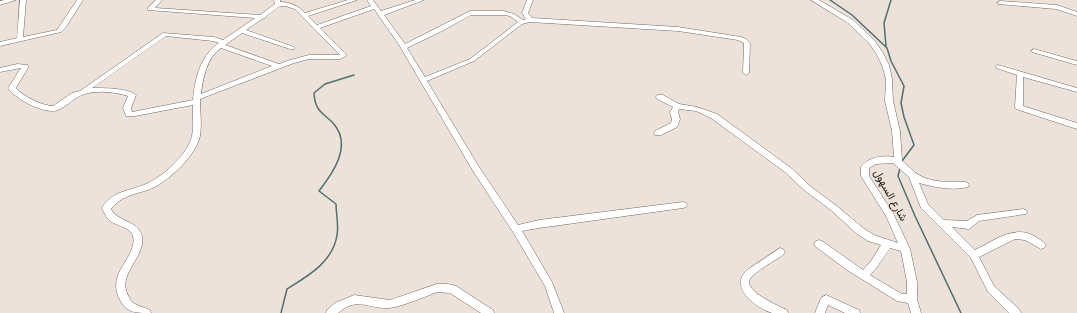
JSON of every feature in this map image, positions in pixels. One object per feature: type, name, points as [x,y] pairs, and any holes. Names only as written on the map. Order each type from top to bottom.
[{"type":"street","points":[[0,3],[13,0]]},
{"type":"street","points":[[20,39],[23,0]]},
{"type":"street","points":[[0,44],[59,31],[80,0]]},
{"type":"street","points":[[159,0],[150,9],[174,12],[234,13],[263,17]]},
{"type":"street","points":[[146,313],[128,305],[121,290],[121,277],[137,245],[137,236],[133,228],[113,219],[106,208],[116,197],[160,181],[178,164],[194,142],[197,134],[196,100],[204,65],[208,56],[222,44],[263,17],[278,2],[286,0]]},
{"type":"street","points":[[305,16],[354,0]]},
{"type":"street","points":[[370,0],[424,80],[476,169],[516,229],[549,285],[559,313]]},
{"type":"street","points":[[316,27],[420,0]]},
{"type":"street","points":[[530,0],[525,13],[530,20]]},
{"type":"street","points":[[814,0],[833,9],[851,22],[874,43],[882,57],[889,78],[889,102],[896,132],[897,161],[913,177],[924,206],[974,255],[991,288],[1016,313]]},
{"type":"street","points":[[81,92],[91,91],[130,93],[132,98],[127,108],[129,114],[135,114],[196,100],[278,66],[309,57],[340,57],[344,55],[292,5],[278,2]]},
{"type":"street","points":[[1000,3],[1057,8],[1077,14]]},
{"type":"street","points":[[403,48],[470,13],[504,13],[512,15],[522,22]]},
{"type":"street","points":[[424,80],[472,60],[522,22],[530,20],[576,24],[678,29],[739,38],[747,43],[746,73]]},
{"type":"street","points":[[242,31],[292,48]]},
{"type":"street","points":[[0,70],[17,66],[26,66],[12,88],[18,94],[42,108],[52,109],[58,107],[81,92],[165,34],[214,39],[222,44],[278,66]]},
{"type":"street","points":[[1034,51],[1077,63]]},
{"type":"street","points":[[998,67],[1077,90]]},
{"type":"street","points":[[1020,74],[1019,107],[1077,126]]},
{"type":"street","points":[[660,97],[677,106],[697,109],[717,118],[788,170],[807,188],[835,209],[860,231],[871,238],[905,249]]},
{"type":"street","points":[[658,133],[674,125],[676,119],[674,112],[677,106]]},
{"type":"street","name":"شارع السهول","points":[[897,161],[881,160],[870,162],[865,167],[865,176],[890,215],[905,249],[912,282],[912,299],[916,313]]},
{"type":"street","points":[[913,177],[937,184],[965,185]]},
{"type":"street","points":[[516,229],[539,224],[683,205]]},
{"type":"street","points":[[940,223],[969,225],[977,218],[1023,212]]},
{"type":"street","points":[[974,255],[1014,235],[1027,236],[1041,245]]},
{"type":"street","points":[[820,244],[864,276],[900,298],[912,299]]},
{"type":"street","points":[[864,276],[887,244]]},
{"type":"street","points":[[780,252],[747,276],[744,284],[745,289],[750,294],[783,313]]},
{"type":"street","points":[[331,313],[339,306],[354,299],[390,304],[437,288],[450,288],[489,313]]},
{"type":"street","points":[[820,313],[826,299],[854,313]]},
{"type":"waterway","points":[[830,0],[852,15],[887,48],[891,61],[904,86],[901,103],[904,117],[914,145],[902,161]]},
{"type":"waterway","points":[[886,46],[884,23],[891,0]]},
{"type":"waterway","points":[[281,313],[287,289],[303,279],[325,261],[335,245],[338,231],[336,204],[319,191],[330,176],[339,158],[341,140],[339,132],[333,123],[318,108],[314,93],[325,84],[354,75]]},
{"type":"waterway","points":[[900,168],[898,176],[915,216],[961,313]]}]
